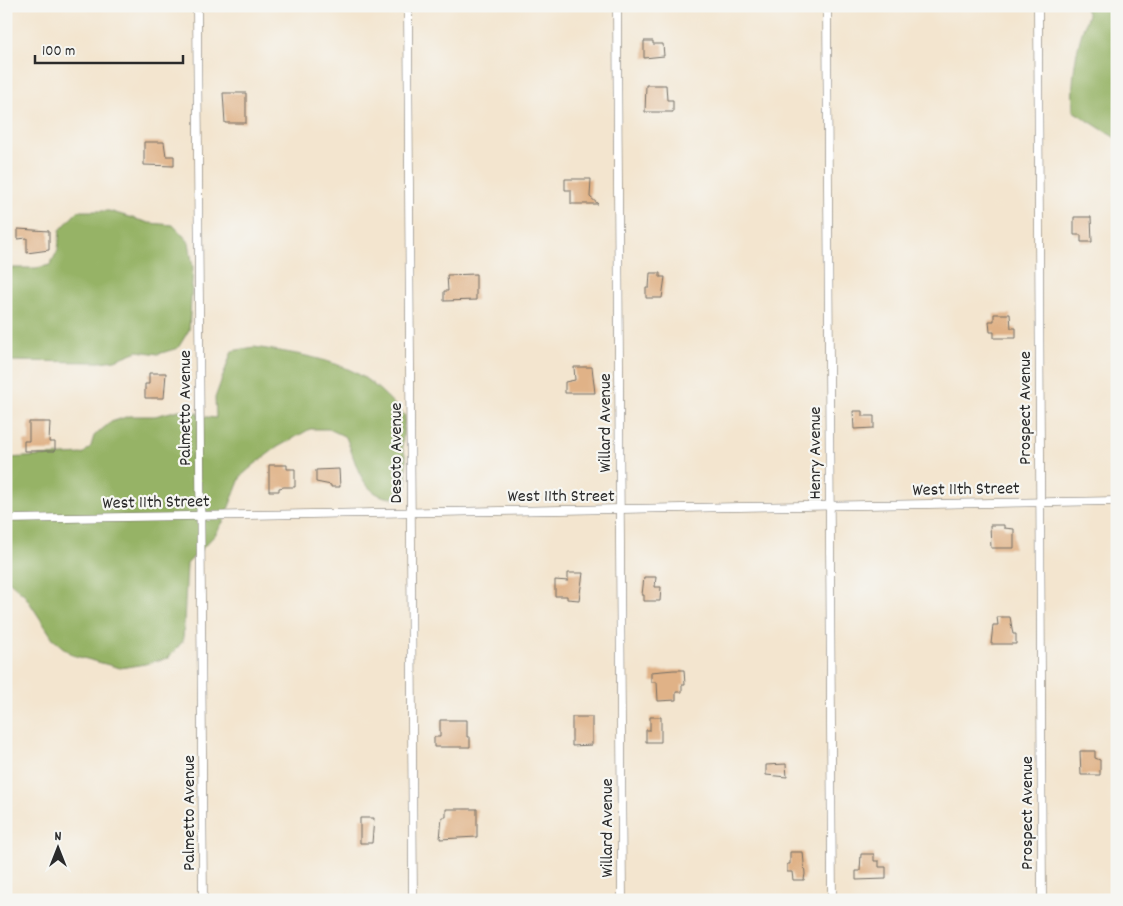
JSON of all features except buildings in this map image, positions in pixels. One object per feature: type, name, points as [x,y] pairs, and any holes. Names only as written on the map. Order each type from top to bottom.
[{"type":"street","name":"Palmetto Avenue","points":[[197,6],[203,900]]},
{"type":"street","name":"Desoto Avenue","points":[[408,6],[412,900]]},
{"type":"street","name":"Willard Avenue","points":[[617,6],[622,900]]},
{"type":"street","name":"Henry Avenue","points":[[827,6],[832,900]]},
{"type":"street","name":"Prospect Avenue","points":[[1038,6],[1042,900]]},
{"type":"street","name":"West 11th Street","points":[[6,519],[1117,501]]},
{"type":"green space","points":[[1084,6],[1117,6],[1117,139],[1073,111],[1075,62],[1080,38],[1088,15]]},
{"type":"green space","points":[[78,211],[109,211],[149,223],[173,225],[189,242],[193,268],[189,330],[178,348],[158,354],[138,351],[115,360],[99,362],[6,361],[6,268],[36,268],[50,265],[58,250],[60,230]]},
{"type":"green space","points":[[254,347],[302,355],[337,365],[356,373],[379,389],[405,416],[402,447],[406,457],[407,486],[395,498],[375,492],[367,486],[362,478],[346,437],[329,429],[310,429],[276,448],[241,476],[223,522],[215,535],[187,564],[183,641],[168,658],[120,668],[72,655],[54,640],[24,594],[6,579],[6,458],[83,454],[91,446],[94,436],[111,422],[129,416],[155,416],[179,410],[198,413],[198,416],[216,418],[215,398],[232,351]]}]
